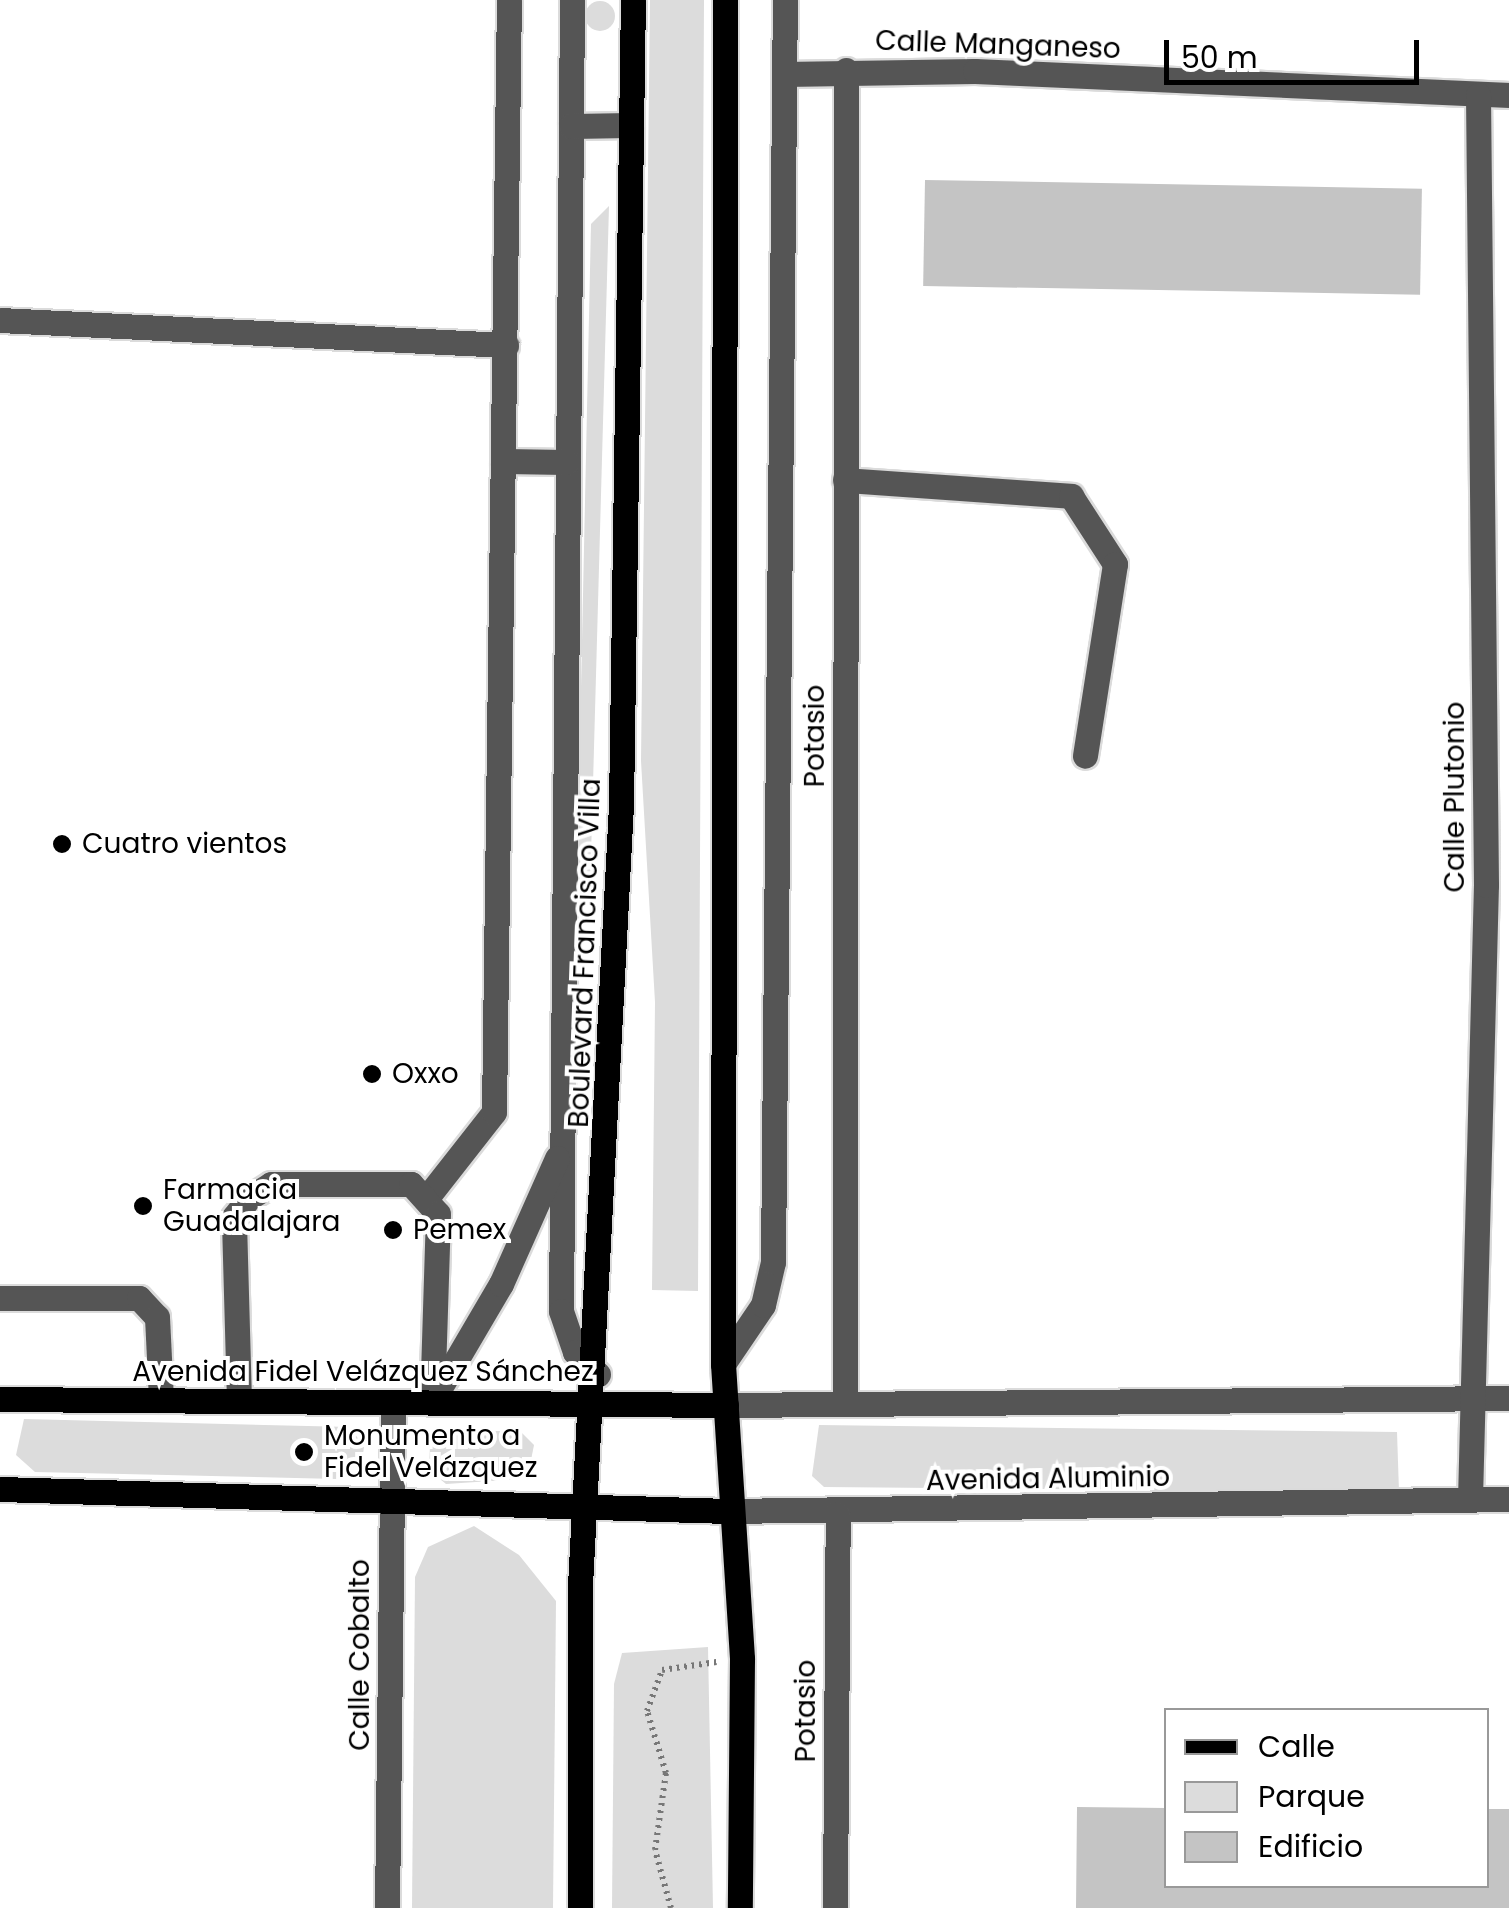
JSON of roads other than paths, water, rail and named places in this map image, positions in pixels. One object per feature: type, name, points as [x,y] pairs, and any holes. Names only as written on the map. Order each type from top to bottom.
[{"type":"main road","name":"Boulevard Francisco Villa","points":[[580,1908],[589,1506],[621,806],[633,0]]},
{"type":"main road","points":[[724,0],[724,1364],[729,1511],[742,1659],[740,1908]]},
{"type":"main road","name":"Avenida Fidel Velázquez Sánchez","points":[[0,1399],[726,1405]]},
{"type":"main road","points":[[0,1488],[389,1494],[589,1506]]},
{"type":"main road","name":"Avenida Aluminio","points":[[589,1506],[729,1511]]},
{"type":"street","points":[[428,1195],[494,1112],[509,0]]},
{"type":"street","points":[[572,0],[561,1149],[565,1333],[598,1374]]},
{"type":"street","points":[[724,1364],[763,1305],[772,1262],[784,0]]},
{"type":"street","name":"Calle Manganeso","points":[[784,74],[846,70],[1509,96]]},
{"type":"street","name":"Potasio","points":[[845,1402],[846,70]]},
{"type":"street","name":"Calle Plutonio","points":[[1470,1499],[1470,1398],[1498,886],[1478,95]]},
{"type":"street","points":[[571,126],[631,126]]},
{"type":"street","points":[[0,320],[506,345]]},
{"type":"street","points":[[502,461],[567,462]]},
{"type":"street","points":[[845,480],[1071,496],[1115,564],[1085,756]]},
{"type":"street","points":[[432,1402],[501,1284],[561,1149]]},
{"type":"street","points":[[239,1401],[234,1217],[248,1198],[270,1184],[411,1184],[428,1195],[438,1214],[432,1402]]},
{"type":"street","points":[[0,1298],[140,1298],[157,1317],[161,1400]]},
{"type":"street","points":[[726,1405],[1509,1398]]},
{"type":"street","name":"Calle Cobalto","points":[[387,1908],[393,1402]]},
{"type":"street","name":"Avenida Aluminio","points":[[729,1511],[838,1514],[1509,1499]]},
{"type":"street","name":"Potasio","points":[[834,1908],[838,1514]]},
{"type":"place","name":"Cuatro vientos","points":[[62,844]]},
{"type":"place","name":"Oxxo","points":[[372,1074]]},
{"type":"place","name":"Farmacia Guadalajara","points":[[143,1206]]},
{"type":"place","name":"Pemex","points":[[393,1230]]},
{"type":"place","name":"Monumento a Fidel Velázquez","points":[[304,1452]]}]
